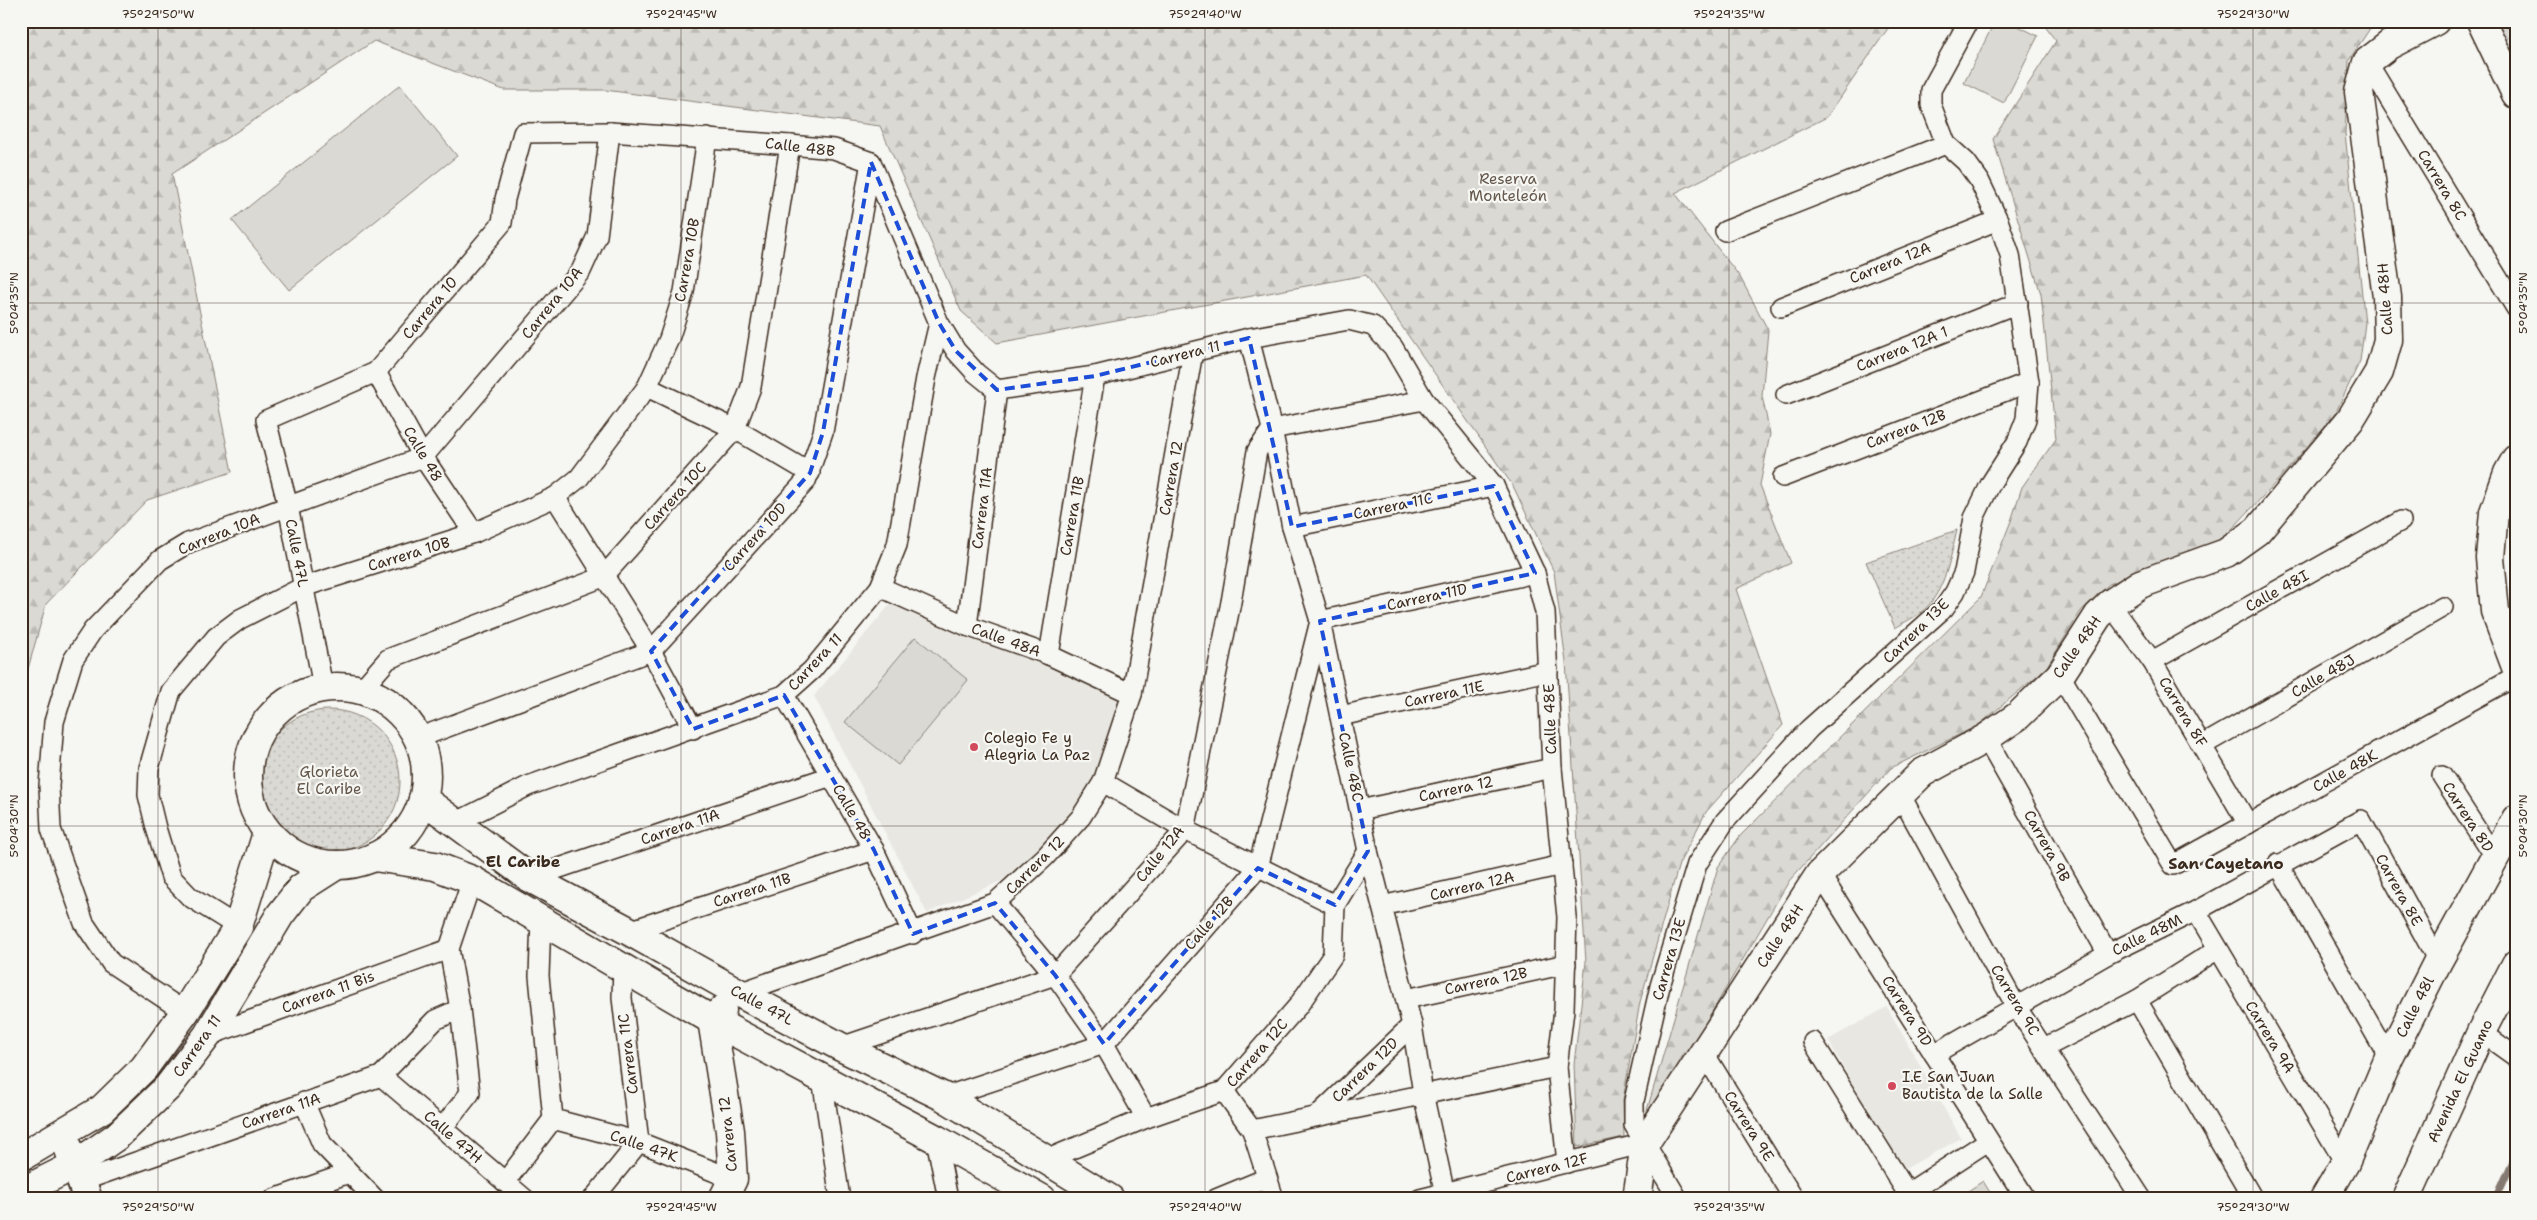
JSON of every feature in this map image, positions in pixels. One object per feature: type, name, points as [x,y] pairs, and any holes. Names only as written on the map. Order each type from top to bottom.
[{"type":"street","points":[[2367,62],[2389,45],[2435,21]]},
{"type":"street","points":[[2481,21],[2516,94]]},
{"type":"street","name":"Carrera 13E","points":[[1678,1199],[1634,1125],[1634,1101],[1660,986],[1697,864],[1725,821],[1809,729],[1944,608],[1956,592],[1964,572],[1974,518],[1991,483],[2017,442],[2026,419],[2029,382],[2010,255],[1998,220],[1979,180],[1966,162],[1946,144],[1931,105],[1931,90],[1966,26]]},
{"type":"street","name":"Carrera 8C","points":[[2367,62],[2516,308]]},
{"type":"street","name":"Calle 48H","points":[[1637,1199],[1645,1143],[1820,874],[1922,773],[1986,738],[2018,716],[2060,675],[2098,616],[2110,604],[2140,584],[2226,553],[2257,531],[2350,420],[2379,372],[2388,340],[2387,297],[2360,92],[2367,62]]},
{"type":"street","name":"Calle 48B","points":[[523,133],[610,132],[707,138],[834,149],[871,162]]},
{"type":"street","name":"Carrera 10A","points":[[185,1012],[111,962],[84,923],[51,829],[49,786],[54,722],[73,660],[93,630],[160,560],[188,544],[423,457],[580,271],[598,236],[610,132]]},
{"type":"street","name":"Carrera 10","points":[[266,420],[376,372],[502,223],[505,199],[523,133]]},
{"type":"street","name":"Carrera 10B","points":[[238,927],[190,898],[171,877],[148,795],[149,768],[171,690],[216,637],[240,620],[303,587],[474,533],[555,497],[579,478],[647,387],[669,339],[684,292],[707,138]]},
{"type":"street","points":[[1725,231],[1946,144]]},
{"type":"street","name":"Carrera 10C","points":[[361,690],[388,659],[603,577],[735,429],[751,387],[790,145]]},
{"type":"street","points":[[871,162],[939,323],[956,351],[976,373],[997,390]]},
{"type":"street","name":"Carrera 10D","points":[[418,738],[651,651],[806,481],[823,432],[871,162]]},
{"type":"street","name":"Carrera 12A","points":[[1781,307],[1998,220]]},
{"type":"street","name":"Carrera 12A 1","points":[[1786,395],[2018,304]]},
{"type":"street","name":"Carrera 11","points":[[997,390],[1095,376],[1249,338],[1349,320],[1373,326]]},
{"type":"street","name":"Carrera 11","points":[[454,823],[528,786],[784,695],[812,670],[880,587],[897,545],[926,378],[939,323]]},
{"type":"street","name":"Calle 48E","points":[[1373,326],[1393,347],[1424,400],[1494,486],[1534,573],[1546,612],[1552,768],[1567,917],[1566,964],[1557,1068],[1567,1163]]},
{"type":"street","name":"Calle 48C","points":[[1249,338],[1272,429],[1292,527],[1320,621],[1368,851],[1412,1025],[1423,1094],[1446,1196]]},
{"type":"street","name":"Carrera 12","points":[[728,1189],[730,1132],[712,1020],[739,993],[996,904],[1045,857],[1081,817],[1103,782],[1132,694],[1193,352]]},
{"type":"street","name":"Calle 48","points":[[376,372],[423,457],[474,533]]},
{"type":"street","name":"Carrera 11B","points":[[1049,655],[1095,376]]},
{"type":"street","name":"Carrera 12B","points":[[1783,477],[2029,382]]},
{"type":"street","points":[[647,387],[735,429],[810,474]]},
{"type":"street","name":"Carrera 11A","points":[[967,626],[997,390]]},
{"type":"street","points":[[1272,429],[1424,400]]},
{"type":"street","name":"Calle 47L","points":[[266,420],[288,506],[323,687]]},
{"type":"street","name":"Calle 12A","points":[[841,1047],[1055,975],[1185,830],[1231,602],[1257,451],[1272,429]]},
{"type":"street","points":[[2516,460],[2508,473],[2494,512],[2490,558],[2495,611],[2516,667]]},
{"type":"street","name":"Carrera 11C","points":[[1292,527],[1494,486]]},
{"type":"street","points":[[555,497],[603,577],[651,651],[693,728]]},
{"type":"street","name":"Calle 48I","points":[[2152,661],[2401,521]]},
{"type":"street","name":"Carrera 11D","points":[[1320,621],[1534,573]]},
{"type":"street","name":"Calle 48A","points":[[880,587],[967,626],[1049,655],[1132,694]]},
{"type":"street","name":"Carrera 8F","points":[[2110,604],[2152,661],[2248,824]]},
{"type":"street","name":"Calle 48J","points":[[2203,746],[2443,607]]},
{"type":"street","name":"Calle 12B","points":[[1104,1044],[1258,868],[1320,621]]},
{"type":"street","name":"Carrera 11E","points":[[1340,716],[1548,671]]},
{"type":"street","name":"Calle 48K","points":[[2060,675],[2173,865],[2516,676]]},
{"type":"street","points":[[374,857],[405,834],[423,799],[426,768],[418,738],[397,711],[384,700],[361,690],[342,686],[323,687],[280,706],[252,744],[247,791],[267,834],[298,857],[337,866],[374,857],[435,866],[472,880],[623,966],[712,1020],[936,1139],[1042,1199]]},
{"type":"street","name":"Calle 48","points":[[784,695],[874,850],[913,934]]},
{"type":"street","name":"Carrera 9B","points":[[1986,738],[2108,954]]},
{"type":"street","name":"Carrera 12","points":[[1360,810],[1552,768]]},
{"type":"street","name":"Carrera 11A","points":[[530,878],[831,776]]},
{"type":"street","name":"Carrera 8D","points":[[2442,776],[2494,858]]},
{"type":"street","points":[[1103,782],[1185,830],[1335,905]]},
{"type":"street","name":"Carrera 9C","points":[[1900,794],[2017,1008],[2142,1199]]},
{"type":"street","name":"Calle 47L","points":[[423,799],[530,878],[629,930],[739,993],[841,1047],[944,1097],[1048,1159],[1110,1199]]},
{"type":"street","name":"Calle 48l","points":[[2324,1199],[2345,1163],[2388,1058],[2438,961],[2516,819]]},
{"type":"street","name":"Calle 48M","points":[[1934,1054],[2108,954],[2196,911],[2278,864],[2361,820]]},
{"type":"street","name":"Carrera 8E","points":[[2361,820],[2438,961]]},
{"type":"street","name":"Carrera 11","points":[[21,1157],[102,1109],[144,1068],[185,1012],[238,927],[267,834]]},
{"type":"street","name":"Carrera 11B","points":[[629,930],[874,850]]},
{"type":"street","name":"Carrera 12C","points":[[1048,1159],[1146,1118],[1224,1091],[1298,1006],[1333,955],[1335,905],[1368,851]]},
{"type":"street","points":[[2278,864],[2388,1058]]},
{"type":"street","name":"Carrera 11","points":[[21,1192],[82,1182],[116,1136],[168,1087],[207,1036],[280,915],[301,888],[337,866]]},
{"type":"street","name":"Carrera 12A","points":[[1382,906],[1562,866]]},
{"type":"street","name":"Carrera 9D","points":[[1820,874],[2026,1199]]},
{"type":"street","points":[[443,1127],[470,1093],[460,1009],[449,949],[472,880]]},
{"type":"street","points":[[996,904],[1055,975],[1104,1044],[1146,1118]]},
{"type":"street","name":"Carrera 9A","points":[[2196,911],[2345,1163]]},
{"type":"street","points":[[506,1182],[553,1119],[539,976],[541,919]]},
{"type":"street","name":"Carrera 11 Bis","points":[[207,1036],[449,949]]},
{"type":"street","points":[[2044,1048],[2137,1000],[2218,949]]},
{"type":"street","name":"Carrera 12B","points":[[1406,999],[1566,964]]},
{"type":"street","name":"Avenida El Guamo","points":[[2406,1199],[2481,1032],[2516,964]]},
{"type":"street","name":"Carrera 11C","points":[[623,966],[622,998],[639,1142]]},
{"type":"street","points":[[2137,1000],[2253,1199]]},
{"type":"street","name":"Carrera 11A","points":[[82,1182],[381,1076],[434,1020],[460,1009]]},
{"type":"street","name":"Carrera 12D","points":[[1317,1116],[1412,1025]]},
{"type":"street","points":[[2481,1032],[2516,1057]]},
{"type":"street","points":[[1813,1042],[1909,1196],[1988,1141]]},
{"type":"street","points":[[944,1097],[1104,1044]]},
{"type":"street","name":"Carrera 9E","points":[[1704,1053],[1794,1199]]},
{"type":"street","points":[[1252,1130],[1557,1068]]},
{"type":"street","name":"Calle 47H","points":[[381,1076],[525,1199]]},
{"type":"street","points":[[822,1078],[840,1199]]},
{"type":"street","points":[[1224,1091],[1252,1130],[1274,1199]]},
{"type":"street","points":[[304,1102],[322,1144],[375,1199]]},
{"type":"street","name":"Calle 47K","points":[[553,1119],[639,1142],[728,1189]]},
{"type":"street","points":[[62,1132],[82,1182]]},
{"type":"street","points":[[936,1139],[948,1199]]},
{"type":"street","points":[[593,1199],[639,1142]]},
{"type":"street","name":"Carrera 12F","points":[[1420,1199],[1446,1196],[1645,1143]]},
{"type":"street","points":[[274,1199],[348,1173]]},
{"type":"street","points":[[1216,1199],[1267,1178]]},
{"type":"highlighted area","points":[[871,162],[939,323],[956,351],[997,390],[1095,376],[1249,338],[1292,527],[1494,486],[1535,573],[1320,621],[1368,851],[1335,905],[1258,868],[1104,1044],[1055,975],[995,903],[913,934],[874,850],[784,695],[693,729],[651,651],[810,473],[823,432]]},
{"type":"shaded area","name":"Colegio Fe y Alegria La Paz","points":[[893,601],[1127,694],[1088,797],[1051,841],[1001,881],[927,913],[814,696]]},
{"type":"shaded area","name":"I.E San Juan Bautista de la Salle","points":[[1887,1007],[1961,1138],[1901,1171],[1828,1040]]},
{"type":"green space","name":"Reserva Monteleón","points":[[21,21],[1893,21],[1827,117],[1675,193],[1740,277],[1768,330],[1762,396],[1770,434],[1760,485],[1791,563],[1736,589],[1783,725],[1706,812],[1679,864],[1640,1002],[1623,1100],[1624,1137],[1577,1147],[1574,1064],[1586,962],[1566,662],[1554,572],[1513,486],[1366,275],[997,343],[961,311],[880,126],[605,90],[504,90],[374,41],[172,174],[232,472],[147,500],[46,604],[21,694]]},
{"type":"green space","points":[[1995,21],[2008,21],[2038,36],[2004,103],[1964,83]]},
{"type":"green space","points":[[2041,21],[2392,21],[2369,30],[2349,60],[2345,133],[2365,323],[2360,361],[2335,414],[2280,478],[2218,544],[2109,584],[2081,611],[2046,668],[1979,725],[1891,768],[1789,881],[1682,1063],[1645,1117],[1718,867],[1740,836],[1981,597],[2011,521],[2022,487],[2056,439],[2041,294],[1993,139],[2056,41]]},
{"type":"green space","points":[[2487,21],[2516,21],[2516,83]]},
{"type":"green space","points":[[400,85],[457,156],[289,290],[232,220]]},
{"type":"green space","points":[[1957,530],[1946,572],[1938,592],[1925,609],[1895,628],[1866,562]]},
{"type":"green space","points":[[915,637],[968,680],[898,765],[845,722]]},
{"type":"green space","name":"Glorieta El Caribe","points":[[329,710],[356,716],[368,722],[379,731],[388,742],[394,754],[400,781],[394,808],[388,820],[379,831],[368,840],[356,846],[329,852],[302,846],[290,840],[279,831],[270,820],[264,808],[258,781],[264,754],[270,742],[279,731],[290,722],[302,716]]},
{"type":"green space","points":[[1983,1181],[1994,1199],[1956,1199]]},
{"type":"waterway","points":[[2496,1199],[2516,1154]]},
{"type":"place","name":"Colegio Fe y Alegria La Paz","points":[[974,747]]},
{"type":"place","name":"I.E San Juan Bautista de la Salle","points":[[1892,1086]]},
{"type":"district","name":"El Caribe","points":[[523,861]]},
{"type":"district","name":"San Cayetano","points":[[2226,863]]}]
